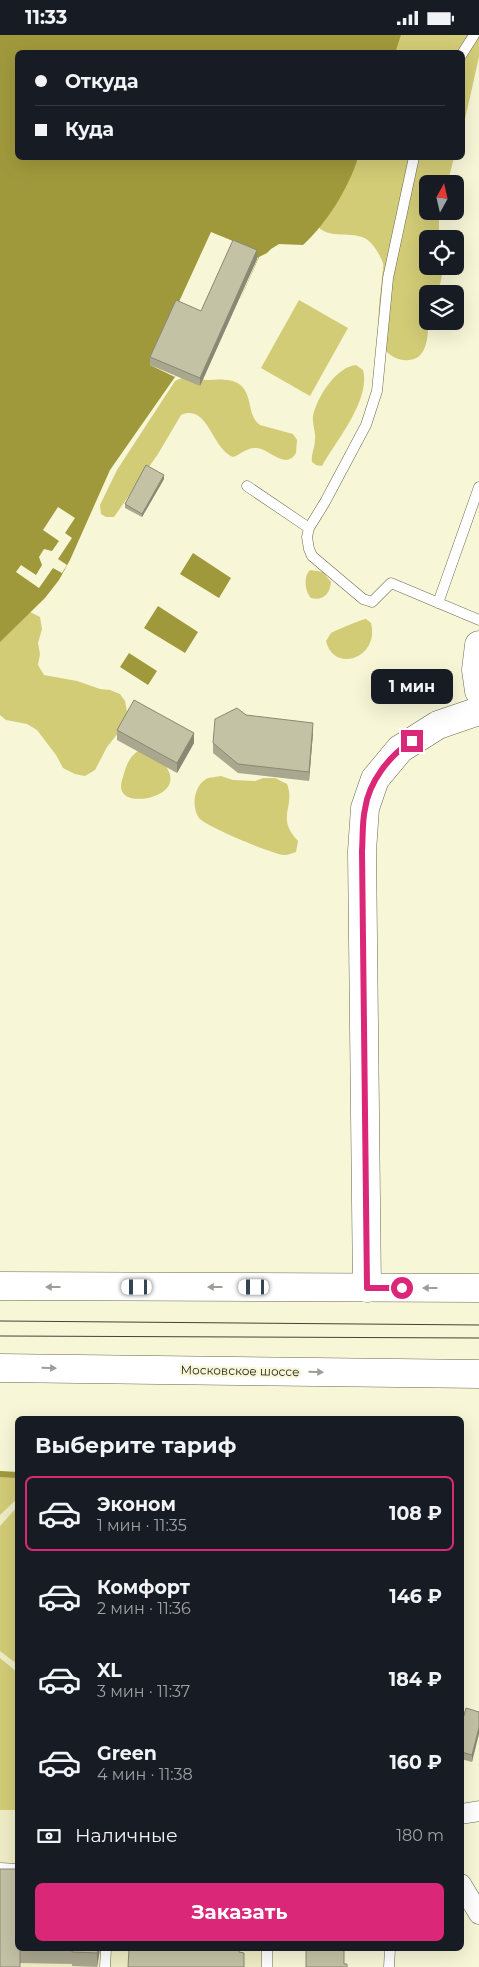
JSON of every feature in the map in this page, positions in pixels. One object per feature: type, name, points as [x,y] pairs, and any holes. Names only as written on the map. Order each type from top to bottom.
[{"type":"main road","points":[[479,645],[476,670],[479,691]]},
{"type":"main road","points":[[367,1288],[362,861],[365,808],[375,779],[400,749],[438,725],[479,711]]},
{"type":"main road","points":[[0,1286],[479,1288]]},
{"type":"main road","name":"Московское шоссе","points":[[0,1368],[479,1374]]},
{"type":"street","points":[[464,1814],[479,1811]]},
{"type":"street","points":[[464,1889],[479,1914]]},
{"type":"lane","points":[[465,50],[474,35]]},
{"type":"lane","points":[[413,160],[388,277],[377,391],[366,425],[309,528],[307,537],[308,549],[312,556],[363,599],[372,602],[390,583],[479,620]]},
{"type":"lane","points":[[248,486],[309,528]]},
{"type":"lane","points":[[438,603],[479,487]]},
{"type":"lane","points":[[0,1869],[15,1869]]},
{"type":"lane","points":[[105,1967],[106,1951]]},
{"type":"lane","points":[[267,1951],[267,1967]]},
{"type":"lane","points":[[389,1967],[390,1951]]},
{"type":"shaded area","points":[[0,35],[401,35],[396,50],[15,50],[15,160],[357,160],[349,182],[336,205],[303,245],[279,244],[259,257],[241,298],[216,287],[175,377],[110,470],[70,560],[59,580],[45,598],[0,642]]},
{"type":"shaded area","points":[[390,35],[479,35],[479,57],[465,119],[465,50],[382,50]]},
{"type":"shaded area","points":[[336,160],[453,160],[449,175],[419,175],[419,220],[439,220],[439,230],[419,230],[419,275],[442,275],[440,285],[419,285],[419,330],[428,330],[428,333],[423,352],[417,358],[409,360],[398,359],[388,353],[383,346],[380,338],[379,317],[383,265],[374,247],[366,239],[359,236],[324,231],[318,227]]},
{"type":"shaded area","points":[[299,300],[348,328],[310,396],[261,368]]},
{"type":"shaded area","points":[[356,365],[363,370],[364,382],[357,407],[322,466],[316,465],[312,462],[315,442],[313,416],[315,408],[328,384],[341,371]]},
{"type":"shaded area","points":[[184,377],[205,380],[228,380],[239,384],[247,393],[252,414],[257,423],[293,434],[297,440],[296,453],[287,460],[261,449],[253,448],[233,457],[219,445],[204,421],[197,415],[190,413],[181,415],[158,454],[114,517],[106,517],[101,514],[100,505],[117,470],[175,381]]},
{"type":"shaded area","points":[[193,553],[231,578],[219,598],[180,574]]},
{"type":"shaded area","points":[[310,570],[323,572],[331,582],[325,596],[315,599],[311,598],[307,592],[306,576]]},
{"type":"shaded area","points":[[158,606],[198,632],[185,653],[144,628]]},
{"type":"shaded area","points":[[30,612],[40,617],[42,629],[38,643],[40,654],[38,665],[44,675],[110,690],[120,694],[125,701],[127,712],[123,727],[107,747],[95,770],[85,776],[75,774],[63,768],[56,755],[37,730],[27,724],[6,720],[0,715],[0,640]]},
{"type":"shaded area","points":[[366,619],[371,623],[372,635],[369,645],[363,653],[346,659],[338,657],[331,651],[326,641],[331,633]]},
{"type":"shaded area","points":[[129,653],[157,671],[148,685],[120,667]]},
{"type":"shaded area","points":[[138,751],[161,761],[170,773],[170,782],[166,789],[149,798],[131,798],[125,795],[121,789],[130,759]]},
{"type":"shaded area","points":[[221,776],[233,780],[255,781],[263,778],[275,778],[287,784],[289,799],[287,818],[291,833],[298,841],[296,852],[284,855],[266,850],[225,833],[199,818],[195,808],[196,792],[206,779]]},
{"type":"shaded area","points":[[0,1471],[15,1474],[15,1501],[0,1515]]},
{"type":"shaded area","points":[[0,1475],[15,1476],[15,1951],[263,1951],[264,1967],[0,1967]]},
{"type":"shaded area","points":[[15,1509],[15,1662],[0,1651],[0,1526]]},
{"type":"shaded area","points":[[0,1658],[15,1670],[15,1810],[0,1810]]},
{"type":"pier","points":[[211,232],[233,241],[231,247],[258,258],[241,298],[216,287],[175,377],[150,365]]},
{"type":"pier","points":[[58,507],[75,518],[65,533],[72,538],[58,559],[67,565],[62,573],[53,568],[39,588],[16,572],[21,565],[36,575],[42,565],[39,557],[44,549],[52,551],[59,541],[43,530]]},
{"type":"building","points":[[233,240],[257,250],[200,378],[150,357],[176,300],[201,311]]},
{"type":"building","points":[[146,465],[164,475],[142,514],[125,504]]},
{"type":"building","points":[[134,700],[194,733],[177,763],[117,730]]},
{"type":"building","points":[[237,708],[246,715],[313,723],[309,772],[238,764],[213,743],[215,719]]},
{"type":"building","points":[[466,1708],[479,1712],[479,1727],[472,1755],[464,1753],[464,1715]]},
{"type":"building","points":[[0,1869],[15,1869],[15,1951],[20,1951],[20,1967],[0,1967]]},
{"type":"building","points":[[72,1951],[98,1951],[97,1953]]},
{"type":"building","points":[[129,1951],[239,1951],[244,1953],[244,1967],[128,1967]]},
{"type":"building","points":[[306,1951],[344,1951],[344,1964],[347,1964],[347,1967],[306,1967]]},
{"type":"waterway","points":[[0,1474],[15,1475]]},
{"type":"tram line","points":[[0,1321],[479,1325]]},
{"type":"tram line","points":[[0,1336],[479,1338]]},
{"type":"route","points":[[402,1288],[367,1288],[362,851],[365,808],[375,779],[400,749],[412,741]]}]
